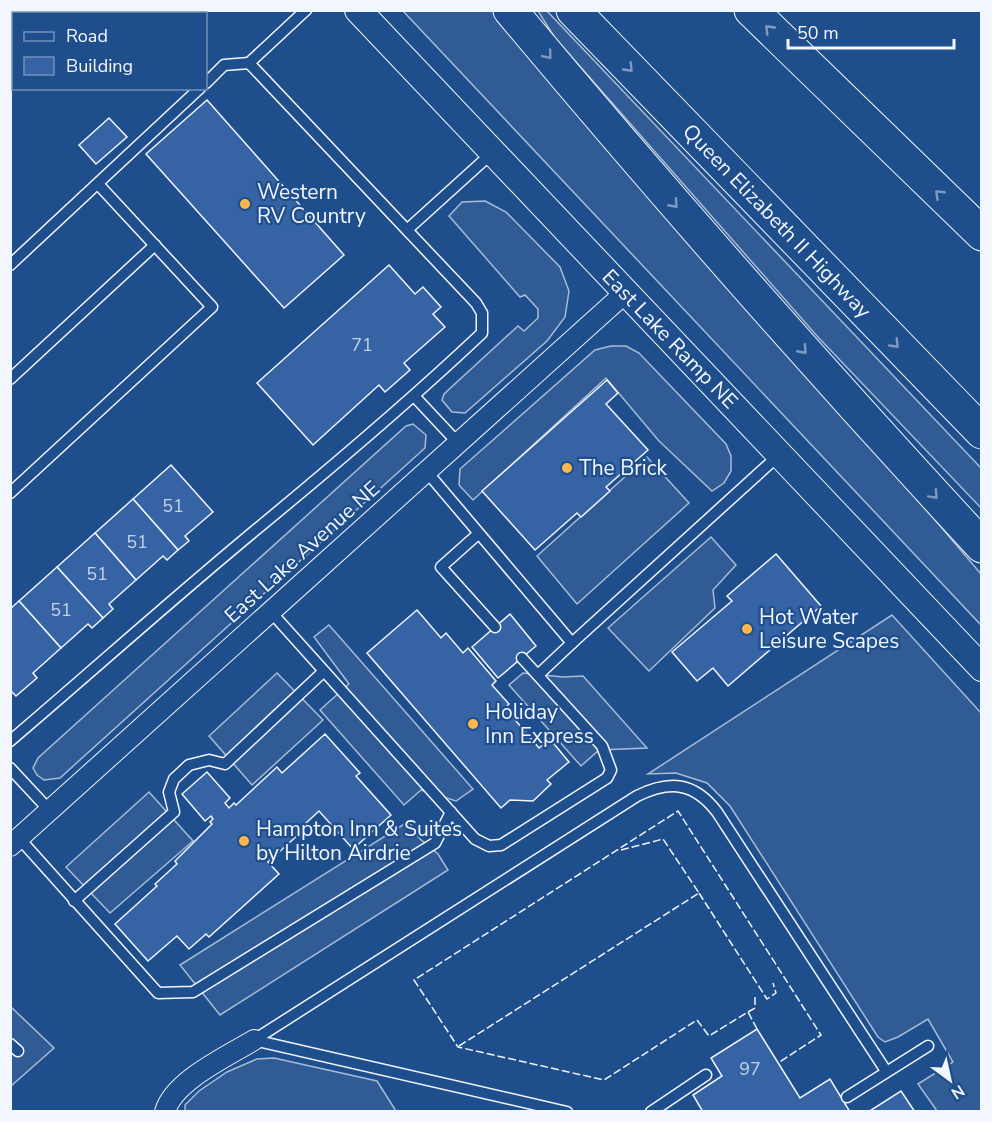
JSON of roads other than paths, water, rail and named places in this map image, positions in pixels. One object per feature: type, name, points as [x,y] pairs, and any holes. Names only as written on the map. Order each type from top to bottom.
[{"type":"highway","points":[[510,10],[648,175],[981,546]]},
{"type":"highway","name":"Queen Elizabeth II Highway","points":[[573,10],[981,432]]},
{"type":"highway","points":[[751,10],[981,234]]},
{"type":"street","name":"East Lake Ramp NE","points":[[358,10],[981,668]]},
{"type":"street","name":"East Lake Avenue NE","points":[[15,842],[625,292]]},
{"type":"street","points":[[165,1112],[170,1097],[181,1087],[254,1040]]},
{"type":"lane","points":[[207,82],[224,65],[249,63],[306,10]]},
{"type":"lane","points":[[10,741],[414,396],[482,333],[483,321],[476,303],[249,63]]},
{"type":"lane","points":[[10,265],[198,90]]},
{"type":"lane","points":[[408,229],[492,152]]},
{"type":"lane","points":[[10,493],[212,307],[98,184]]},
{"type":"lane","points":[[10,379],[155,245]]},
{"type":"lane","points":[[414,396],[458,443]]},
{"type":"lane","points":[[538,675],[780,455]]},
{"type":"lane","points":[[427,472],[572,643]]},
{"type":"lane","points":[[478,534],[441,567],[495,627]]},
{"type":"lane","points":[[271,612],[475,839],[489,846],[501,846],[607,778],[611,770],[602,746],[522,658]]},
{"type":"lane","points":[[74,901],[174,812],[169,792],[174,779],[189,765],[209,760],[225,764],[323,672]]},
{"type":"lane","points":[[10,768],[50,811]]},
{"type":"lane","points":[[254,1040],[637,796],[655,787],[673,785],[689,788],[706,798],[717,812],[886,1071]]},
{"type":"lane","points":[[15,842],[74,901],[158,993],[193,992],[435,843],[451,812]]},
{"type":"lane","points":[[254,1040],[567,1112]]},
{"type":"lane","points":[[847,1097],[928,1046]]},
{"type":"lane","points":[[651,1112],[706,1075]]},
{"type":"place","name":"Western RV Country","points":[[245,204]]},
{"type":"place","name":"The Brick","points":[[567,468]]},
{"type":"place","name":"Hot Water Leisure Scapes","points":[[747,629]]},
{"type":"place","name":"Holiday Inn Express","points":[[473,724]]},
{"type":"place","name":"Hampton Inn & Suites by Hilton Airdrie","points":[[244,841]]}]
